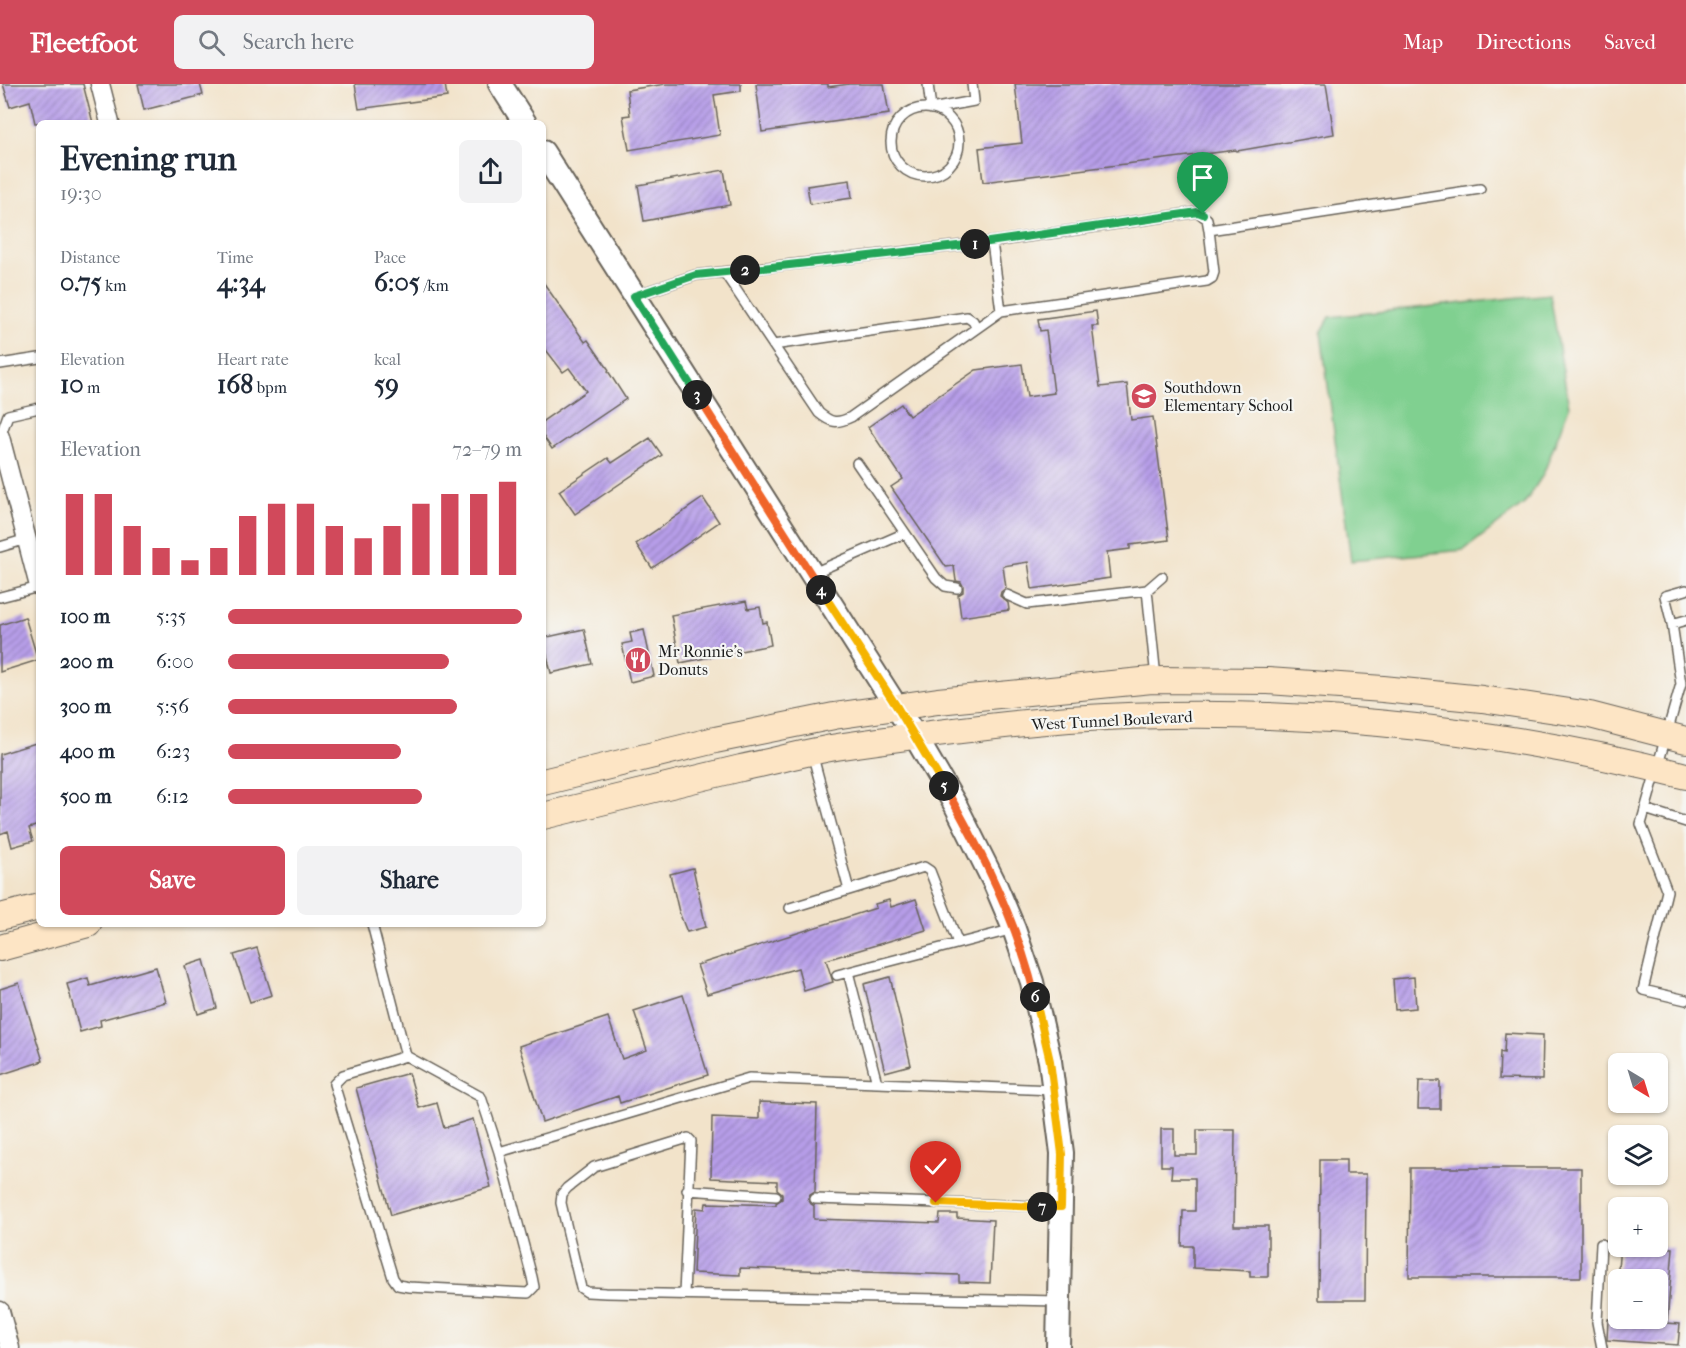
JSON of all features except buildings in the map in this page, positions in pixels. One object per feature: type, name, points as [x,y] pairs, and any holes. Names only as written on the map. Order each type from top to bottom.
[{"type":"main road","name":"West Tunnel Boulevard","points":[[546,781],[715,740],[834,716],[1035,691],[1156,680],[1268,681],[1449,696],[1590,715],[1676,737]]},
{"type":"main road","name":"West Tunnel Boulevard","points":[[546,815],[811,752],[915,736],[1069,719],[1158,715],[1282,716],[1409,726],[1520,741],[1616,758],[1686,776]]},
{"type":"main road","points":[[0,916],[36,908]]},
{"type":"main road","points":[[0,948],[77,927]]},
{"type":"street","points":[[100,84],[109,120]]},
{"type":"street","points":[[500,84],[523,120]]},
{"type":"street","points":[[546,157],[915,736],[956,806],[995,884],[1014,929],[1032,982],[1050,1061],[1054,1090],[1062,1154],[1058,1348]]},
{"type":"street","points":[[0,437],[36,575]]},
{"type":"street","points":[[0,1311],[9,1348]]},
{"type":"lane","points":[[928,84],[931,109]]},
{"type":"lane","points":[[931,109],[942,112],[950,119],[956,128],[958,148],[948,167],[928,176],[918,175],[907,171],[898,163],[891,141],[893,130],[899,120],[909,112],[974,101],[972,84]]},
{"type":"lane","points":[[1209,230],[1480,189]]},
{"type":"lane","points":[[634,296],[696,275],[992,242],[1198,212],[1207,219],[1214,272],[1212,278],[1207,281],[1001,310],[851,417],[839,423],[830,422],[819,413],[724,272]]},
{"type":"lane","points":[[992,242],[1001,310]]},
{"type":"lane","points":[[774,345],[967,317],[976,327]]},
{"type":"lane","points":[[0,364],[36,358]]},
{"type":"lane","points":[[0,437],[8,415],[36,409]]},
{"type":"lane","points":[[857,463],[940,583],[957,588]]},
{"type":"lane","points":[[811,574],[905,533]]},
{"type":"lane","points":[[0,547],[27,539]]},
{"type":"lane","points":[[1006,596],[1027,604],[1147,590],[1162,577]]},
{"type":"lane","points":[[0,597],[36,588]]},
{"type":"lane","points":[[1147,590],[1156,680]]},
{"type":"lane","points":[[1686,590],[1665,596],[1672,624],[1681,684],[1676,737],[1656,769],[1641,824],[1666,891],[1643,990],[1686,1000]]},
{"type":"lane","points":[[1672,624],[1686,620]]},
{"type":"lane","points":[[811,752],[849,890]]},
{"type":"lane","points":[[1645,809],[1686,822]]},
{"type":"lane","points":[[790,908],[924,867],[930,871],[958,943]]},
{"type":"lane","points":[[373,927],[406,1056],[481,1097],[500,1152],[534,1287],[528,1293],[398,1285],[393,1278],[334,1084],[342,1075],[406,1056]]},
{"type":"lane","points":[[837,975],[1014,929]]},
{"type":"lane","points":[[848,972],[877,1083]]},
{"type":"lane","points":[[500,1152],[749,1078],[1054,1090]]},
{"type":"lane","points":[[684,1294],[691,1141],[688,1137],[594,1167],[567,1188],[562,1194],[561,1203],[581,1288],[586,1292],[684,1294],[1059,1301]]},
{"type":"lane","points":[[687,1190],[776,1196]]},
{"type":"lane","points":[[815,1199],[1061,1207]]},
{"type":"lane","points":[[1602,1244],[1597,1322],[1602,1348]]},
{"type":"green space","points":[[1550,294],[1569,407],[1543,475],[1524,504],[1464,550],[1351,561],[1321,333],[1330,317]]},
{"type":"place","name":"Southdown Elementary School","points":[[1144,396]]},
{"type":"place","name":"Mr Ronnie's Donuts","points":[[638,660]]},
{"type":"route","points":[[936,1203],[1061,1207],[1062,1154],[1054,1090],[1050,1061],[1032,982],[1014,929],[995,884],[956,806],[897,707],[634,296],[696,275],[992,242],[1198,212],[1203,214]]}]
